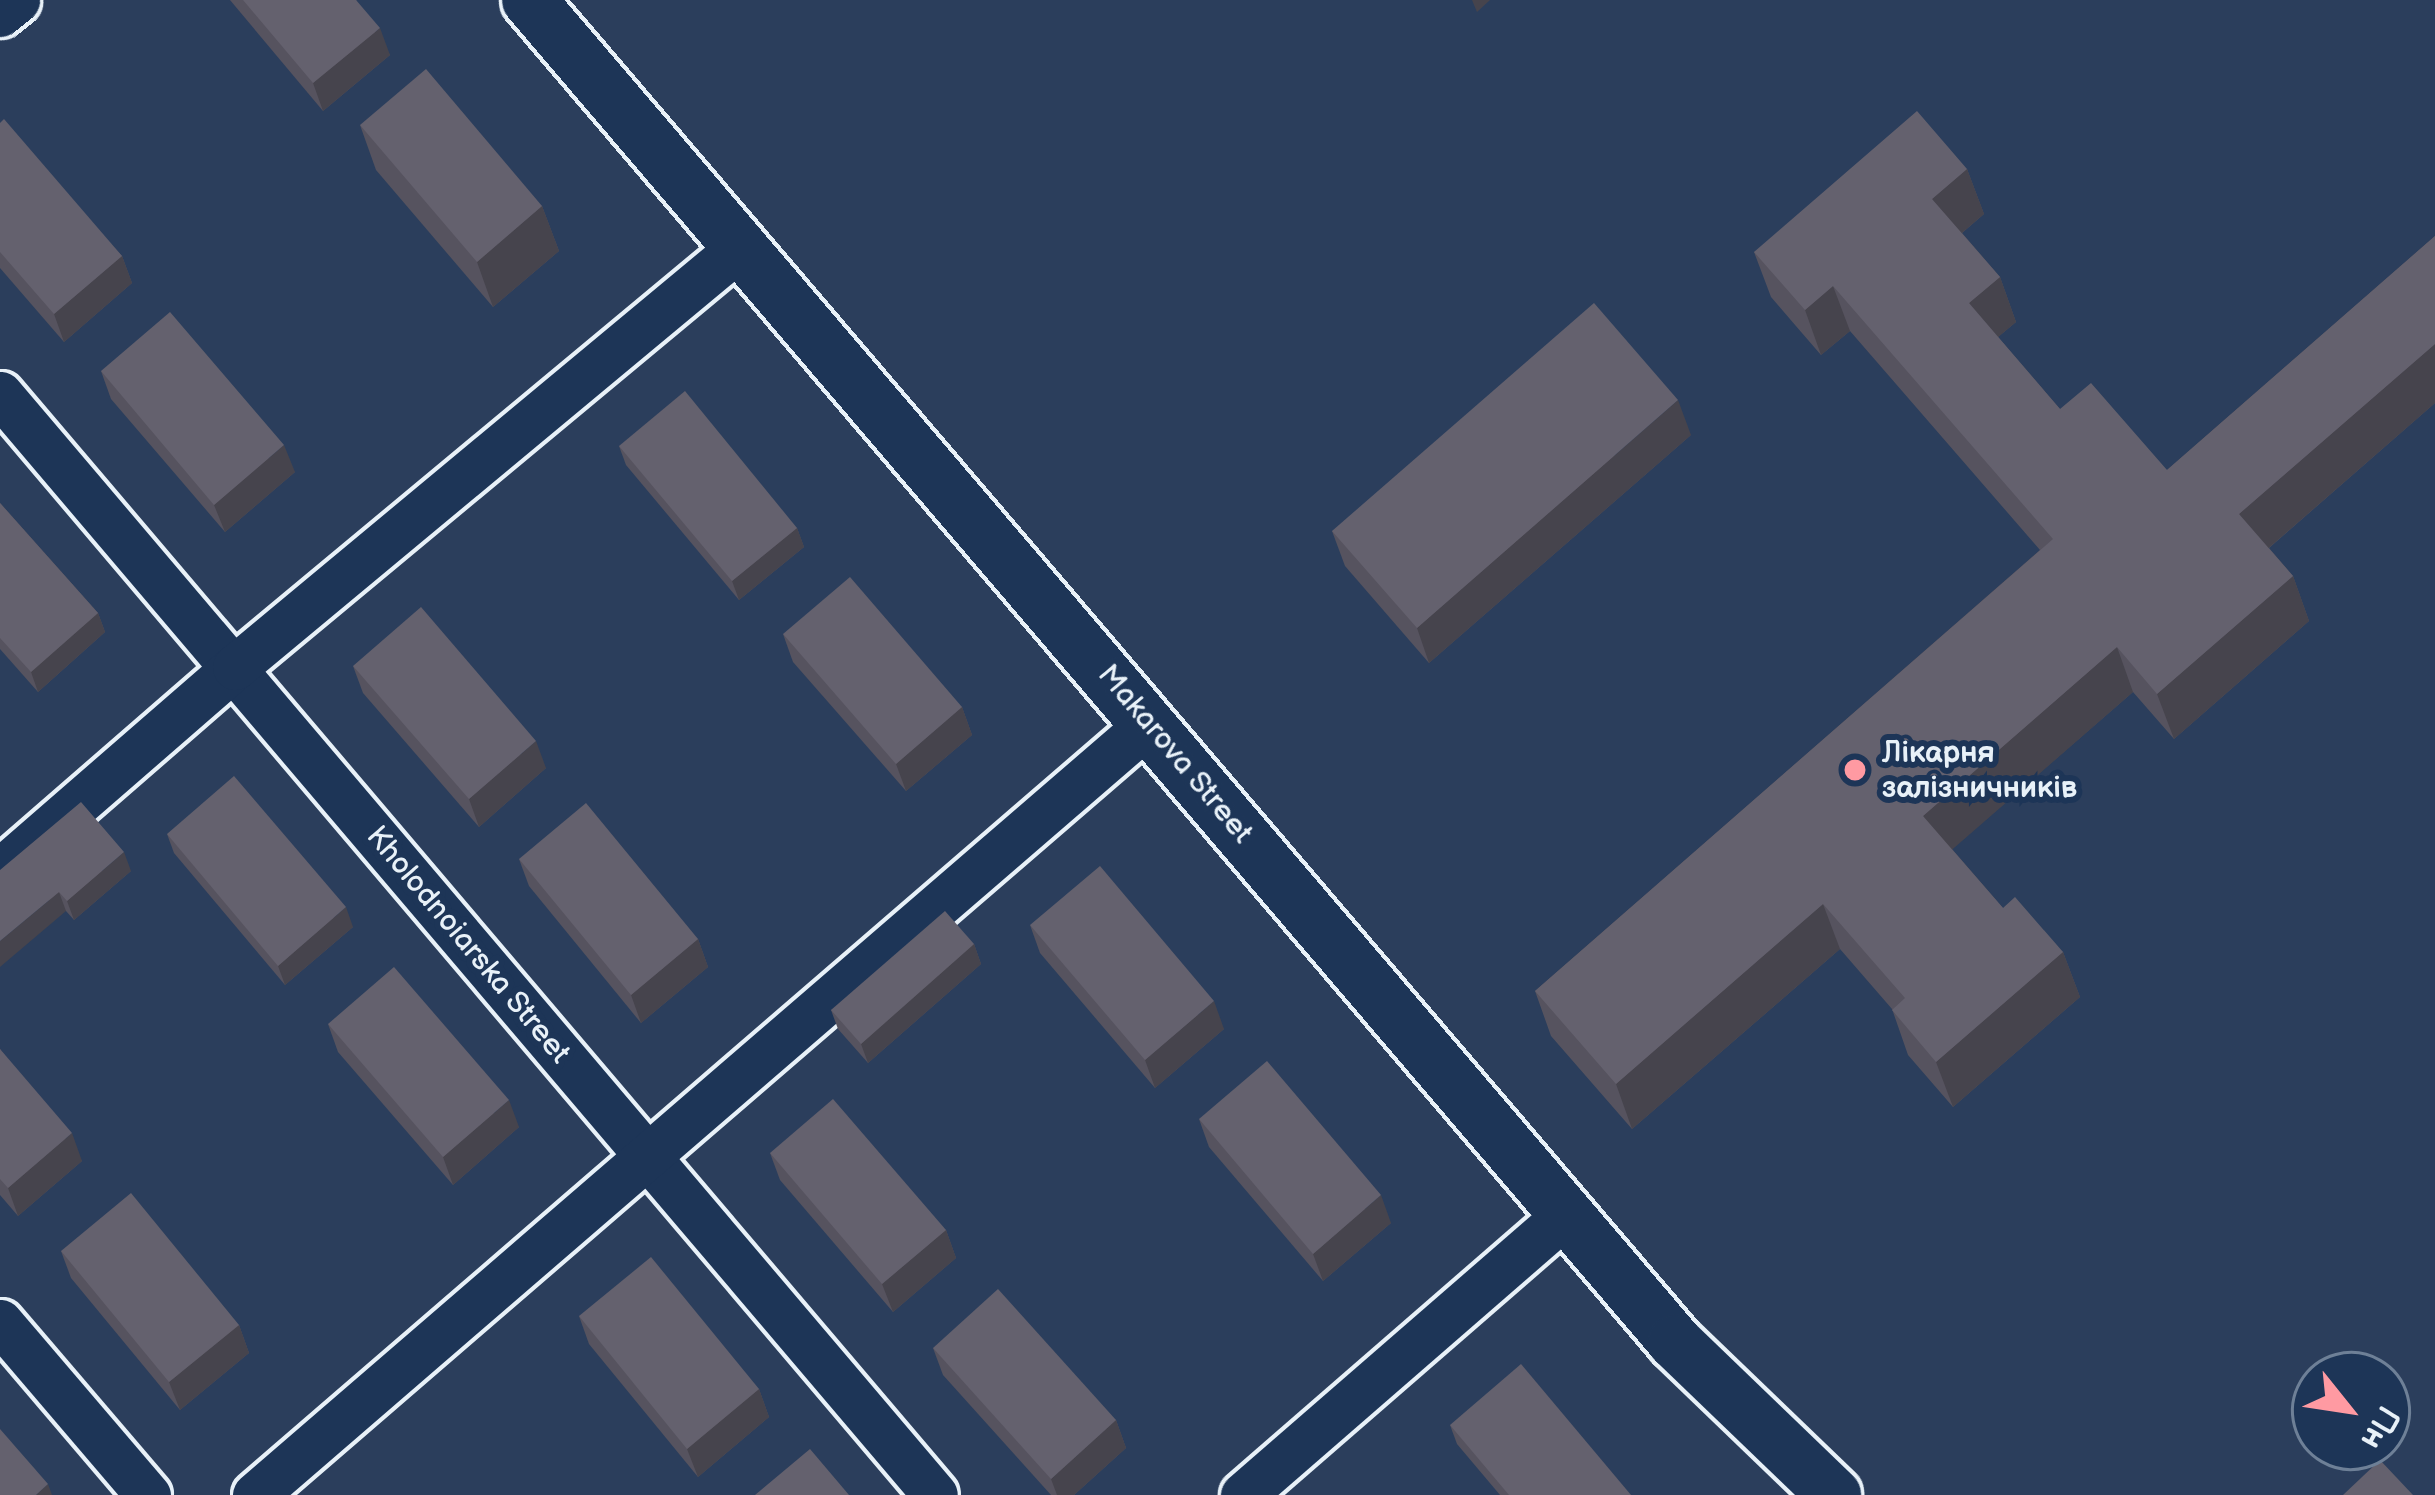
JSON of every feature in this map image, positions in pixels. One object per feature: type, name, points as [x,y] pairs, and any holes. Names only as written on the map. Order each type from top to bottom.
[{"type":"street","points":[[0,14],[17,0]]},
{"type":"street","name":"Makarova Street","points":[[529,0],[1675,1342],[1834,1495]]},
{"type":"street","points":[[0,871],[235,667],[740,247]]},
{"type":"street","name":"Kholodnoiarska Street","points":[[0,394],[935,1495]]},
{"type":"street","points":[[255,1495],[1149,723]]},
{"type":"street","points":[[1243,1495],[1566,1214]]},
{"type":"street","points":[[0,1322],[148,1495]]},
{"type":"building","points":[[243,0],[356,0],[380,28],[313,83]]},
{"type":"building","points":[[426,69],[542,206],[477,262],[360,125]]},
{"type":"building","points":[[1917,111],[1967,169],[1932,199],[2000,277],[1969,303],[2060,409],[2091,383],[2167,470],[2435,236],[2435,344],[2239,514],[2293,576],[2157,694],[2117,647],[1923,816],[2003,908],[2015,897],[2063,952],[1936,1062],[1892,1010],[1905,998],[1823,904],[1616,1084],[1535,991],[2053,539],[1833,286],[1805,310],[1754,252]]},
{"type":"building","points":[[4,119],[122,256],[54,314],[0,252],[0,123]]},
{"type":"building","points":[[1594,303],[1678,400],[1417,628],[1332,531]]},
{"type":"building","points":[[170,312],[284,445],[214,505],[101,371]]},
{"type":"building","points":[[685,391],[797,528],[732,581],[619,446]]},
{"type":"building","points":[[0,503],[98,613],[31,672],[0,638]]},
{"type":"building","points":[[850,577],[962,707],[896,764],[783,634]]},
{"type":"building","points":[[421,607],[536,741],[469,799],[353,666]]},
{"type":"building","points":[[234,776],[346,907],[278,966],[167,834]]},
{"type":"building","points":[[81,802],[124,852],[67,901],[59,892],[0,941],[0,870]]},
{"type":"building","points":[[586,803],[698,939],[631,995],[519,859]]},
{"type":"building","points":[[1100,866],[1214,1001],[1145,1060],[1030,925]]},
{"type":"building","points":[[945,911],[974,944],[861,1044],[831,1010]]},
{"type":"building","points":[[394,967],[509,1100],[443,1157],[328,1024]]},
{"type":"building","points":[[0,1049],[72,1133],[8,1188],[0,1179]]},
{"type":"building","points":[[1267,1061],[1381,1195],[1313,1254],[1199,1119]]},
{"type":"building","points":[[833,1099],[946,1230],[882,1284],[770,1153]]},
{"type":"building","points":[[131,1193],[239,1325],[169,1382],[61,1251]]},
{"type":"building","points":[[651,1257],[759,1389],[687,1449],[579,1316]]},
{"type":"building","points":[[998,1289],[1116,1420],[1051,1479],[933,1348]]},
{"type":"building","points":[[1521,1364],[1631,1495],[1509,1495],[1450,1425]]},
{"type":"building","points":[[0,1429],[48,1484],[36,1495],[0,1495]]},
{"type":"building","points":[[810,1449],[849,1495],[755,1495]]},
{"type":"building","points":[[2368,1471],[2390,1471],[2413,1495],[2343,1495]]},
{"type":"place","name":"Лікарня залізничників","points":[[1855,770]]}]
